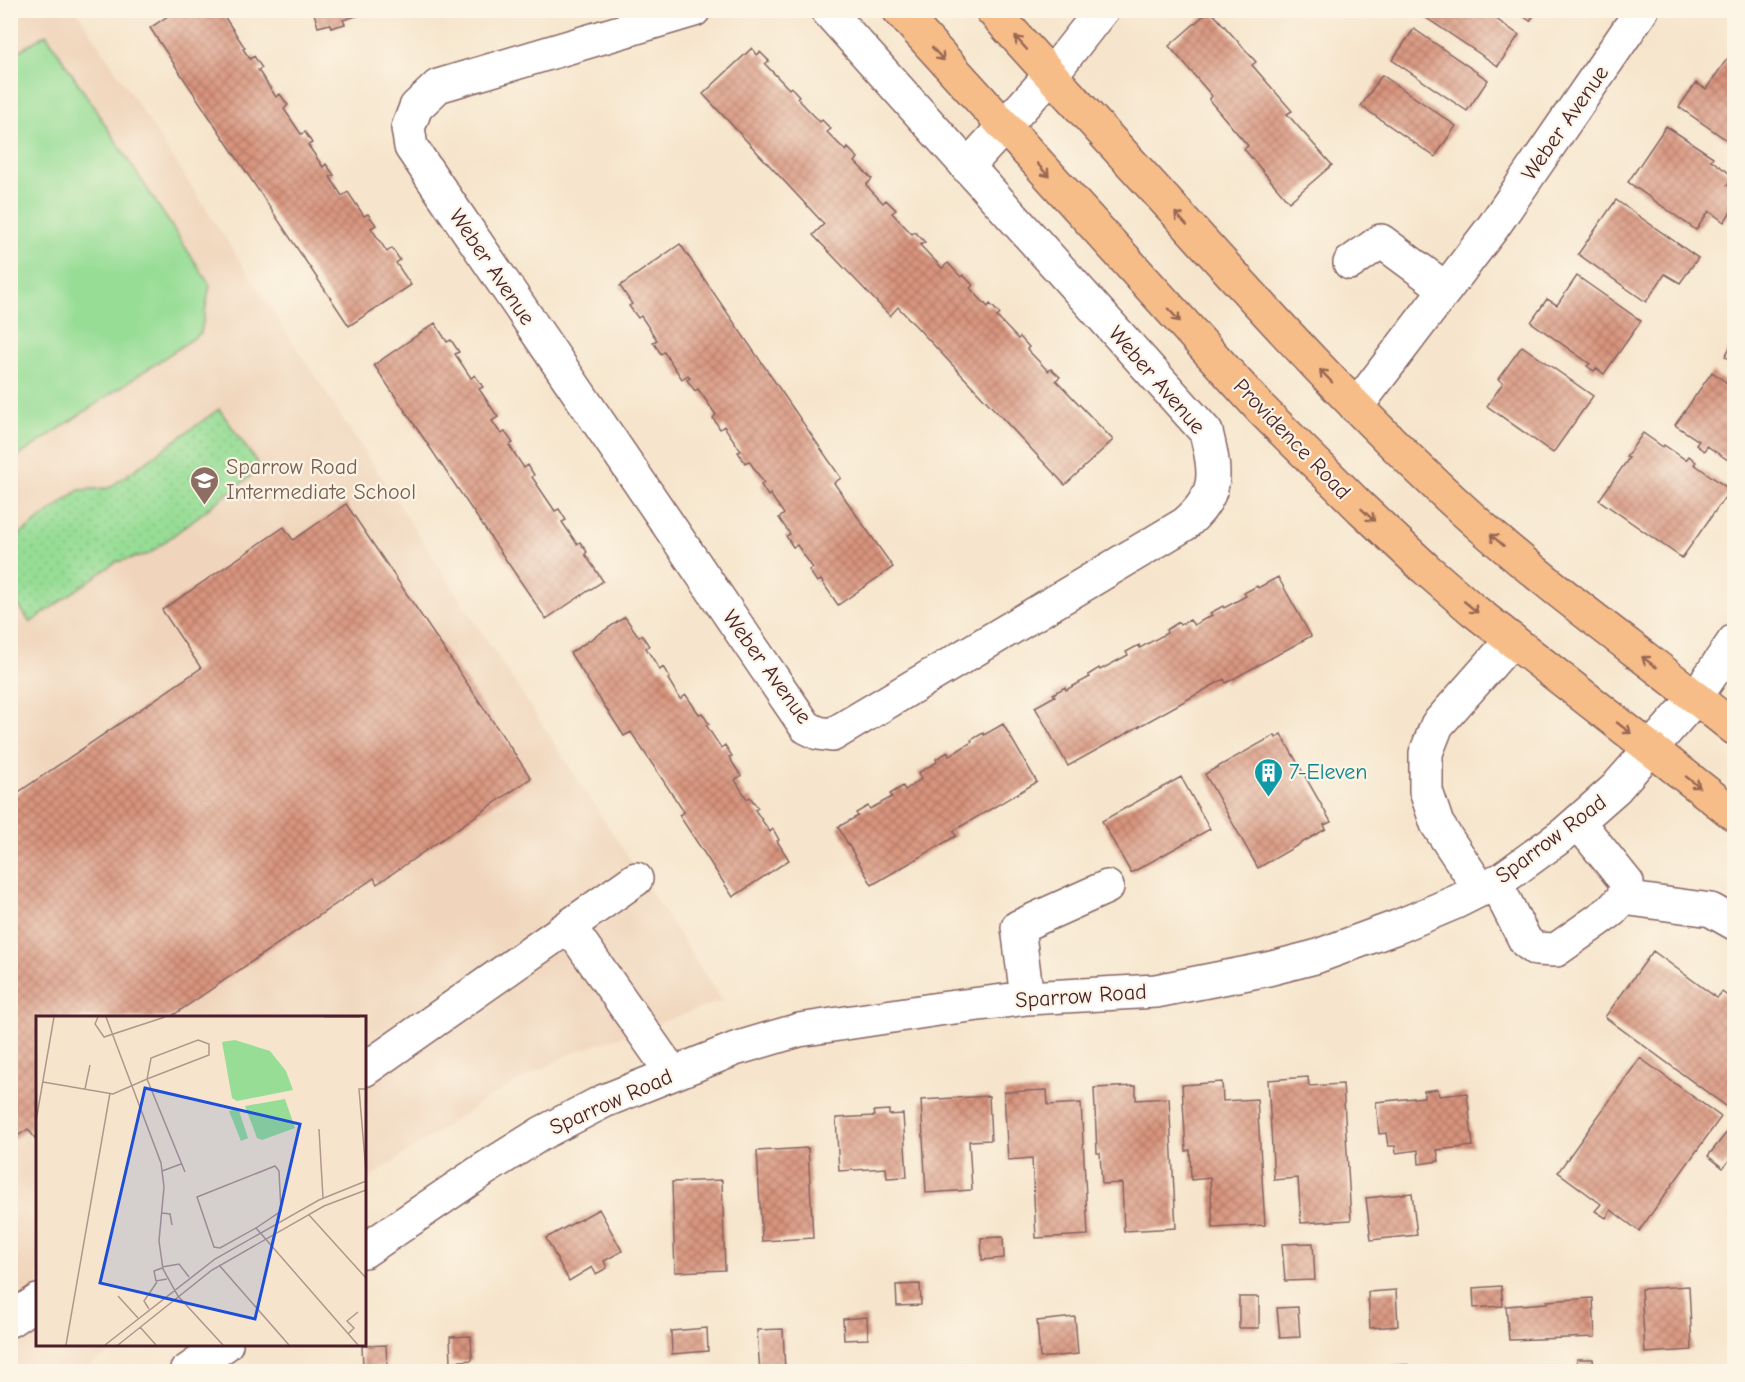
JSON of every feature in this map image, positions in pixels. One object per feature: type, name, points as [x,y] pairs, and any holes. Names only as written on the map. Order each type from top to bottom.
[{"type":"main road","name":"Providence Road","points":[[899,10],[1261,409],[1309,458],[1426,569],[1512,640],[1734,814]]},
{"type":"main road","points":[[992,10],[1260,305],[1420,471],[1518,558],[1734,728]]},
{"type":"street","name":"Weber Avenue","points":[[694,10],[438,86],[416,107],[408,128],[411,147],[806,727],[818,733],[832,735],[1185,524],[1196,514],[1212,490],[1214,463],[1206,432],[827,10]]},
{"type":"street","points":[[967,167],[1051,75],[1102,10]]},
{"type":"street","name":"Weber Avenue","points":[[1356,407],[1493,227],[1642,10]]},
{"type":"street","points":[[1350,263],[1381,241],[1446,289]]},
{"type":"street","points":[[1512,640],[1437,724],[1426,753],[1426,791],[1437,824],[1488,886],[1526,942],[1536,949],[1556,950],[1611,911],[1623,898],[1627,884],[1578,822]]},
{"type":"street","name":"Sparrow Road","points":[[366,1250],[542,1133],[604,1101],[735,1049],[799,1030],[939,1009],[1027,998],[1156,991],[1269,969],[1315,957],[1456,903],[1488,886],[1564,834],[1615,789],[1695,697],[1734,641]]},
{"type":"street","points":[[366,1069],[636,879]]},
{"type":"street","points":[[1027,998],[1018,927],[1107,887]]},
{"type":"street","points":[[1623,898],[1711,910],[1730,910]]},
{"type":"street","points":[[569,926],[672,1074]]},
{"type":"street","points":[[10,1320],[36,1301]]},
{"type":"street","points":[[186,1371],[223,1346]]},
{"type":"shaded area","name":"Sparrow Road Intermediate School","points":[[10,11],[77,11],[722,1001],[567,1055],[486,1099],[366,1180],[366,1016],[36,1016],[36,1346],[119,1346],[81,1371],[11,1371]]},
{"type":"green space","points":[[46,34],[210,285],[201,333],[11,461],[11,56]]},
{"type":"green space","points":[[219,409],[261,468],[149,554],[116,562],[30,623],[11,593],[11,541],[79,490],[109,488]]},
{"type":"building","points":[[177,10],[220,10],[250,59],[254,56],[262,68],[258,70],[276,97],[280,94],[288,105],[284,109],[301,134],[305,132],[312,143],[308,145],[323,167],[326,164],[334,175],[330,177],[342,196],[348,192],[364,216],[368,214],[376,225],[371,228],[387,252],[392,248],[400,260],[396,263],[411,285],[349,326],[150,28]]},
{"type":"building","points":[[313,10],[373,11],[343,20],[345,24],[331,28],[330,24],[318,27]]},
{"type":"building","points":[[1210,10],[1256,62],[1252,65],[1292,111],[1287,114],[1332,165],[1289,202],[1244,149],[1248,146],[1209,100],[1212,96],[1169,46]]},
{"type":"building","points":[[1426,10],[1483,10],[1519,35],[1498,66],[1422,15]]},
{"type":"building","points":[[1514,10],[1537,10],[1530,21]]},
{"type":"building","points":[[1414,29],[1488,80],[1467,111],[1392,60]]},
{"type":"building","points":[[752,48],[757,55],[760,52],[769,61],[765,64],[789,89],[791,87],[799,96],[797,98],[820,122],[822,120],[831,129],[827,132],[846,151],[848,148],[858,158],[855,162],[872,179],[866,185],[883,203],[886,200],[896,210],[892,213],[912,234],[915,232],[925,242],[920,245],[942,268],[948,263],[961,277],[963,275],[973,285],[970,288],[988,307],[990,304],[1000,314],[997,317],[1018,339],[1020,337],[1029,347],[1027,349],[1048,371],[1051,369],[1060,377],[1056,380],[1113,440],[1065,485],[898,307],[890,316],[813,235],[824,224],[703,94]]},
{"type":"building","points":[[1727,59],[1734,64],[1734,145],[1679,107],[1696,83],[1706,89]]},
{"type":"building","points":[[1382,75],[1456,126],[1435,157],[1361,106]]},
{"type":"building","points":[[1666,126],[1713,157],[1711,160],[1733,176],[1727,185],[1734,190],[1734,207],[1724,222],[1709,211],[1696,230],[1628,182]]},
{"type":"building","points":[[1616,200],[1698,258],[1680,283],[1665,274],[1646,302],[1578,254]]},
{"type":"building","points":[[680,244],[841,478],[834,483],[893,567],[838,605],[821,580],[817,582],[809,570],[813,568],[797,545],[793,547],[786,536],[790,534],[779,518],[784,514],[770,494],[768,496],[761,485],[764,483],[749,461],[745,463],[738,452],[741,451],[724,426],[720,429],[713,418],[716,415],[698,389],[695,391],[687,380],[690,378],[688,375],[682,379],[664,352],[661,354],[653,342],[657,340],[641,316],[638,318],[629,306],[632,304],[620,286]]},
{"type":"building","points":[[1577,276],[1641,321],[1604,374],[1596,368],[1594,371],[1587,366],[1590,364],[1531,322],[1547,299],[1557,305]]},
{"type":"building","points":[[435,323],[447,342],[451,340],[459,352],[455,354],[471,378],[475,375],[483,387],[479,389],[498,417],[492,421],[501,434],[505,432],[513,443],[509,445],[524,468],[528,465],[534,475],[532,477],[555,511],[559,509],[566,520],[562,522],[577,544],[580,542],[587,552],[585,554],[603,581],[546,619],[374,365]]},
{"type":"building","points":[[1734,341],[1734,362],[1725,356]]},
{"type":"building","points":[[1522,346],[1593,396],[1553,453],[1487,406],[1503,383],[1498,379]]},
{"type":"building","points":[[1712,372],[1734,388],[1734,464],[1707,446],[1704,451],[1696,445],[1699,441],[1675,425]]},
{"type":"building","points":[[1643,433],[1686,460],[1689,456],[1696,462],[1694,464],[1730,490],[1682,558],[1599,500],[1629,458],[1626,457]]},
{"type":"building","name":"Sparrow Road Intermediate School","points":[[346,504],[531,778],[377,884],[374,878],[172,1016],[36,1016],[36,1139],[28,1129],[10,1141],[10,798],[201,668],[162,610],[284,527],[293,540]]},
{"type":"building","points":[[1278,577],[1311,636],[1226,683],[1224,679],[1068,766],[1035,707],[1055,696],[1053,694],[1065,687],[1066,690],[1090,677],[1088,675],[1099,668],[1100,670],[1128,655],[1126,652],[1139,645],[1140,648],[1167,633],[1166,630],[1179,622],[1180,625],[1190,620],[1194,625],[1212,615],[1210,613],[1246,596],[1244,593]]},
{"type":"building","points":[[625,617],[639,637],[642,635],[649,646],[646,648],[660,670],[663,667],[680,699],[686,695],[699,714],[702,713],[709,724],[706,725],[721,748],[725,745],[732,756],[729,757],[741,776],[735,780],[747,799],[750,797],[758,808],[755,810],[770,832],[773,829],[779,840],[777,841],[789,860],[733,897],[679,815],[684,812],[631,732],[624,736],[570,653]]},
{"type":"building","points":[[1003,724],[1037,782],[953,831],[956,836],[872,885],[838,827],[858,816],[856,813],[868,806],[870,809],[892,797],[890,794],[903,786],[905,790],[921,779],[918,773],[937,762],[936,759],[948,752],[949,756],[972,742],[971,740]]},
{"type":"building","name":"7-Eleven","points":[[1281,734],[1331,822],[1324,825],[1326,829],[1258,868],[1205,774],[1275,735],[1276,738]]},
{"type":"building","points":[[1181,777],[1210,829],[1131,873],[1102,821]]},
{"type":"building","points":[[1653,951],[1717,998],[1722,992],[1734,1001],[1734,1112],[1605,1017]]},
{"type":"building","points":[[1640,1058],[1721,1117],[1639,1231],[1611,1210],[1606,1218],[1595,1211],[1601,1204],[1558,1172]]},
{"type":"building","points":[[1308,1077],[1309,1086],[1343,1084],[1351,1220],[1301,1223],[1298,1178],[1274,1180],[1268,1080]]},
{"type":"building","points":[[1222,1082],[1223,1101],[1257,1099],[1265,1225],[1213,1228],[1210,1178],[1191,1180],[1190,1150],[1186,1151],[1182,1085]]},
{"type":"building","points":[[1136,1086],[1136,1100],[1169,1098],[1176,1228],[1124,1231],[1122,1183],[1102,1184],[1100,1153],[1097,1153],[1094,1088]]},
{"type":"building","points":[[1438,1089],[1439,1096],[1467,1093],[1473,1146],[1437,1150],[1439,1161],[1419,1164],[1418,1150],[1396,1153],[1395,1146],[1388,1146],[1386,1133],[1379,1134],[1376,1102],[1424,1097],[1424,1091]]},
{"type":"building","points":[[1047,1090],[1048,1105],[1081,1103],[1088,1235],[1036,1238],[1032,1158],[1008,1160],[1004,1092]]},
{"type":"building","points":[[989,1096],[991,1140],[969,1141],[972,1190],[926,1193],[921,1100]]},
{"type":"building","points":[[889,1110],[889,1115],[903,1114],[907,1177],[887,1178],[886,1168],[839,1171],[836,1118],[875,1116],[874,1111]]},
{"type":"building","points":[[1732,1126],[1734,1127],[1734,1154],[1723,1168],[1708,1156]]},
{"type":"building","points":[[808,1148],[813,1238],[762,1241],[757,1151]]},
{"type":"building","points":[[722,1180],[725,1270],[675,1272],[672,1182]]},
{"type":"building","points":[[1412,1193],[1417,1235],[1371,1240],[1366,1198]]},
{"type":"building","points":[[599,1209],[622,1251],[604,1261],[607,1268],[596,1274],[592,1267],[569,1281],[546,1238]]},
{"type":"building","points":[[1003,1237],[1004,1258],[982,1260],[981,1238]]},
{"type":"building","points":[[1313,1243],[1315,1280],[1285,1281],[1282,1244]]},
{"type":"building","points":[[920,1284],[921,1305],[897,1306],[896,1285]]},
{"type":"building","points":[[1501,1286],[1503,1306],[1474,1308],[1473,1288]]},
{"type":"building","points":[[1689,1286],[1692,1350],[1645,1353],[1641,1289]]},
{"type":"building","points":[[1396,1290],[1398,1326],[1370,1328],[1368,1292]]},
{"type":"building","points":[[1239,1297],[1259,1297],[1259,1328],[1239,1328]]},
{"type":"building","points":[[1593,1298],[1595,1337],[1509,1340],[1506,1306]]},
{"type":"building","points":[[1298,1307],[1300,1337],[1280,1338],[1277,1308]]},
{"type":"building","points":[[867,1317],[868,1339],[844,1340],[843,1319]]},
{"type":"building","points":[[1075,1317],[1078,1354],[1040,1358],[1037,1321]]},
{"type":"building","points":[[707,1328],[708,1351],[672,1354],[671,1331]]},
{"type":"building","points":[[783,1329],[785,1372],[760,1372],[757,1330]]},
{"type":"building","points":[[471,1336],[472,1360],[451,1362],[450,1337]]},
{"type":"building","points":[[386,1345],[387,1366],[363,1367],[362,1346]]},
{"type":"building","points":[[1577,1359],[1593,1359],[1594,1369],[1603,1369],[1603,1372],[1578,1372]]},
{"type":"building","points":[[1407,1365],[1419,1372],[1392,1372],[1392,1366]]},
{"type":"place","name":"Sparrow Road Intermediate School","points":[[205,506]]},
{"type":"place","name":"7-Eleven","points":[[1268,798]]}]
